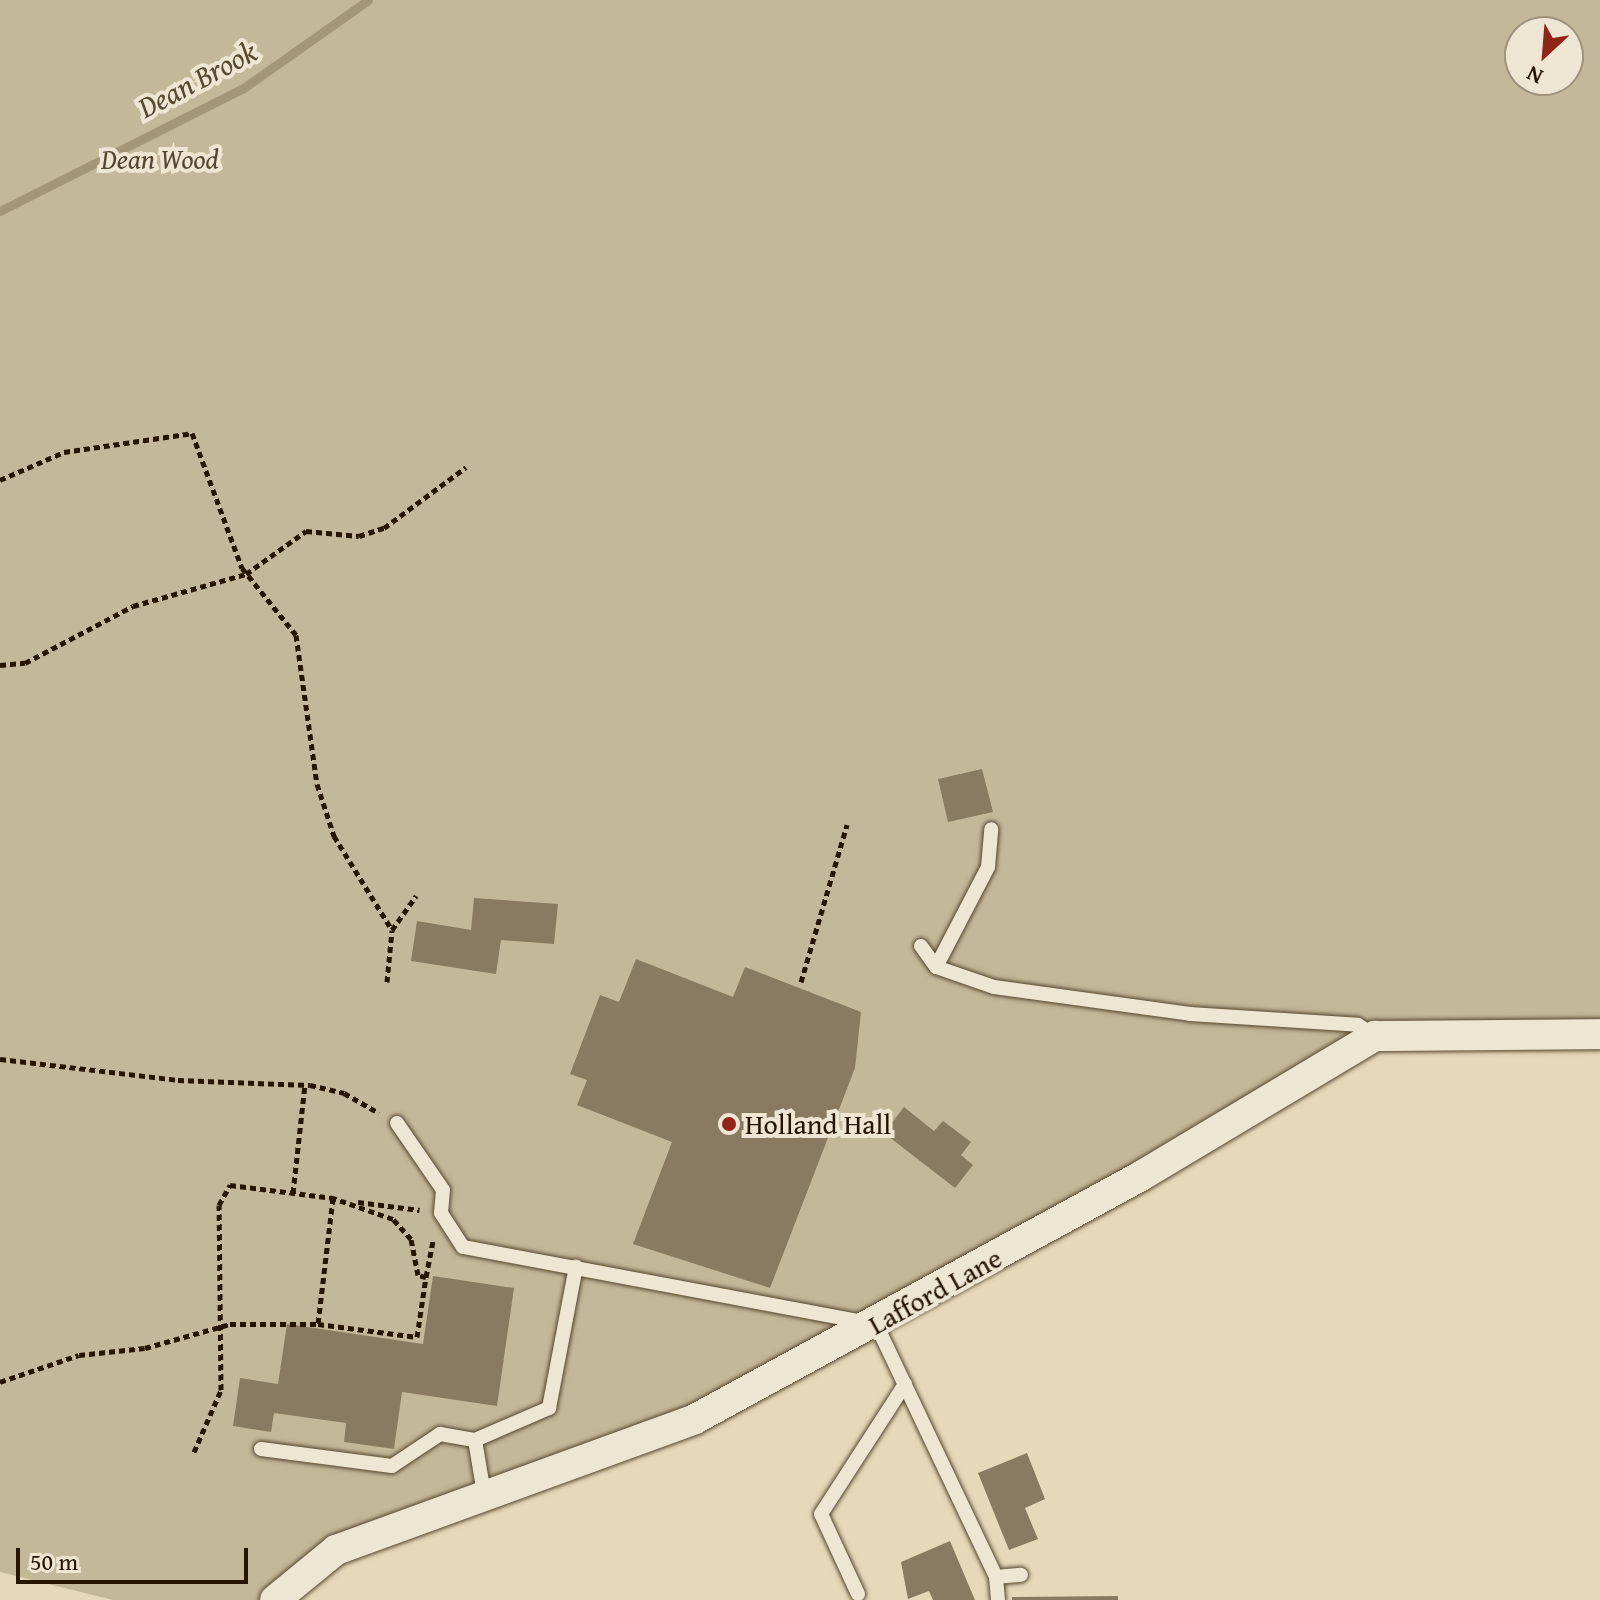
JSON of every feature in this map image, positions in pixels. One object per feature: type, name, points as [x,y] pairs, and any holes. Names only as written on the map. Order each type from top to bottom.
[{"type":"street","name":"Lafford Lane","points":[[275,1600],[336,1550],[695,1419],[876,1324],[1375,1036],[1600,1034]]},
{"type":"lane","points":[[936,967],[988,867],[991,829]]},
{"type":"lane","points":[[921,946],[936,967],[959,979],[1034,994],[1358,1025],[1375,1036]]},
{"type":"lane","points":[[397,1123],[443,1190],[441,1213],[463,1247],[876,1324],[996,1577],[998,1600]]},
{"type":"lane","points":[[261,1449],[392,1466],[440,1434],[475,1440],[549,1408],[576,1267]]},
{"type":"lane","points":[[858,1594],[821,1514],[905,1384]]},
{"type":"lane","points":[[475,1440],[484,1494]]},
{"type":"lane","points":[[996,1577],[1021,1575]]},
{"type":"path","points":[[0,480],[64,452],[192,433],[246,574],[296,635],[317,784],[334,836],[392,930]]},
{"type":"path","points":[[0,665],[25,663],[133,606],[246,574],[306,531],[359,536],[384,528],[466,467]]},
{"type":"path","points":[[801,982],[847,825]]},
{"type":"path","points":[[387,982],[392,930],[416,896]]},
{"type":"path","points":[[0,1059],[178,1080],[305,1085],[344,1093],[397,1123]]},
{"type":"path","points":[[293,1193],[305,1085]]},
{"type":"path","points":[[194,1452],[196,1434],[219,1400],[219,1205],[230,1185],[441,1213]]},
{"type":"path","points":[[333,1198],[393,1219],[411,1239],[418,1275],[426,1277]]},
{"type":"path","points":[[318,1324],[333,1198]]},
{"type":"path","points":[[0,1382],[79,1355],[220,1332],[230,1324],[318,1324],[417,1337],[427,1265]]},
{"type":"green space","name":"Dean Wood","points":[[0,0],[1600,0],[1600,1021],[1382,1020],[878,1312],[689,1411],[440,1503],[262,1600],[113,1600],[0,1572]]},
{"type":"building","points":[[982,769],[993,812],[948,822],[938,779]]},
{"type":"building","points":[[474,898],[558,904],[554,944],[501,940],[496,974],[411,961],[417,921],[471,930]]},
{"type":"building","name":"Holland Hall","points":[[636,959],[733,997],[745,967],[861,1012],[855,1068],[770,1288],[633,1244],[672,1142],[577,1105],[587,1080],[570,1074],[600,995],[619,1002]]},
{"type":"building","points":[[904,1107],[934,1131],[943,1121],[971,1142],[961,1155],[973,1165],[955,1188],[884,1133]]},
{"type":"building","points":[[433,1276],[514,1288],[497,1406],[402,1392],[394,1449],[344,1442],[346,1423],[274,1413],[271,1432],[233,1426],[240,1378],[278,1384],[287,1324],[423,1344]]},
{"type":"building","points":[[1027,1453],[1045,1499],[1025,1508],[1038,1539],[1009,1550],[978,1473]]},
{"type":"building","points":[[950,1541],[975,1600],[933,1600],[929,1591],[908,1599],[901,1562]]},
{"type":"building","points":[[1118,1596],[1118,1600],[1012,1600],[1012,1597]]},
{"type":"waterway","name":"Dean Brook","points":[[0,211],[242,89],[368,0]]},
{"type":"place","name":"Holland Hall","points":[[729,1124]]}]
